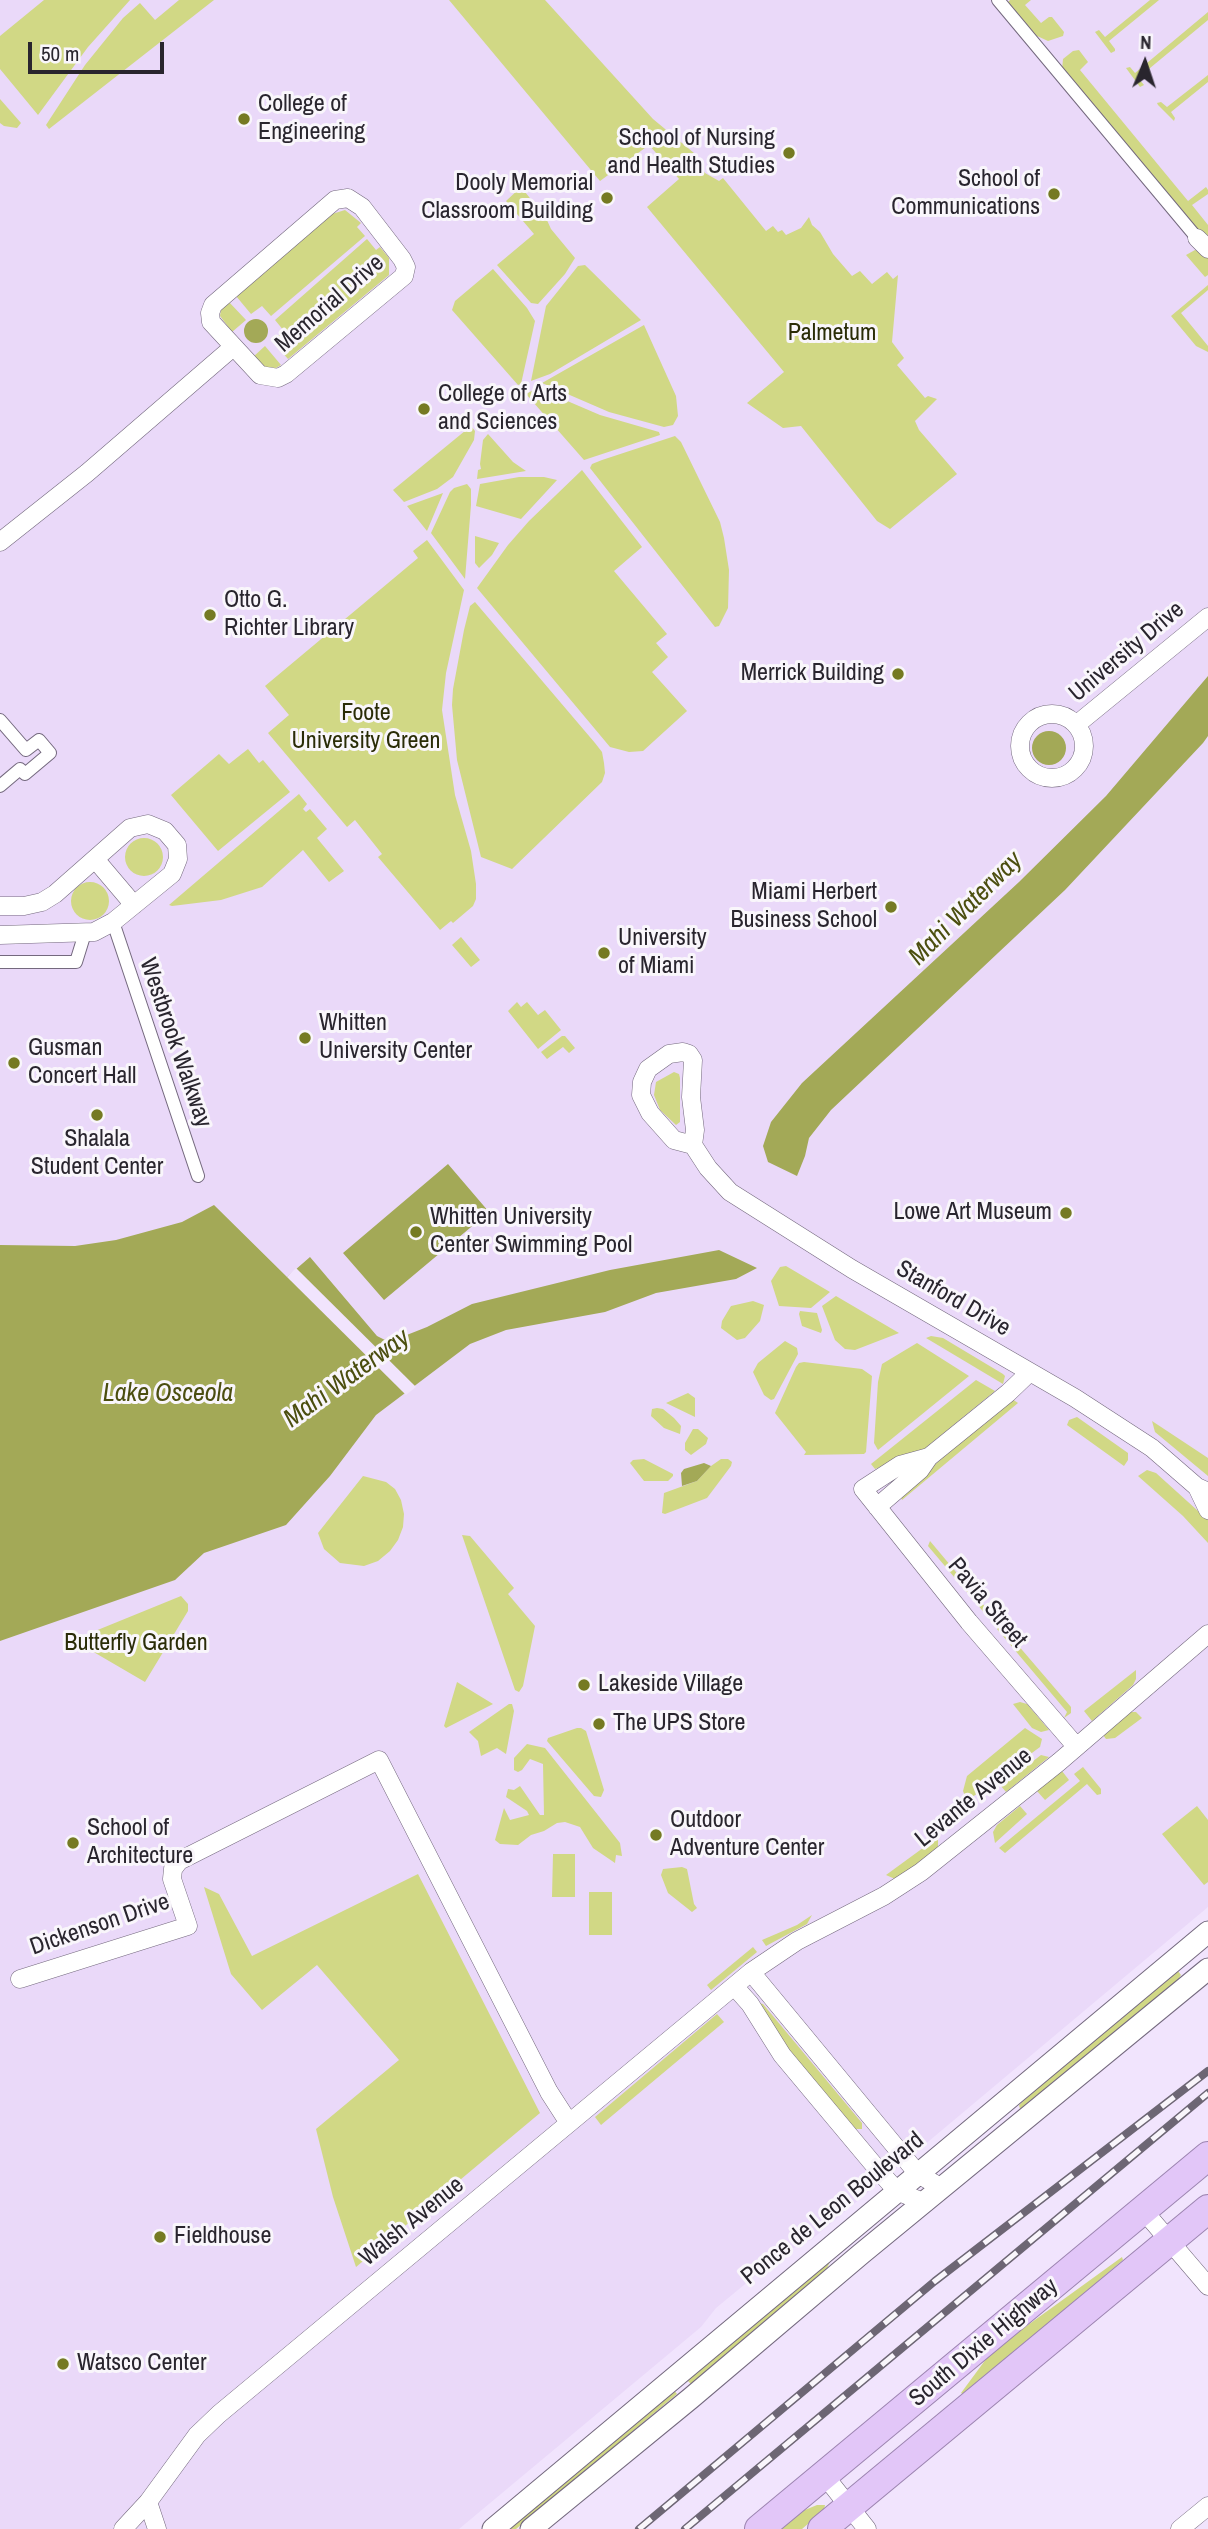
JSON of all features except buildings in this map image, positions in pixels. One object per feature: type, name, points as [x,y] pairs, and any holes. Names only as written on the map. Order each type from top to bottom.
[{"type":"highway","name":"South Dixie Highway","points":[[759,2529],[1208,2156]]},
{"type":"highway","name":"South Dixie Highway","points":[[822,2529],[1208,2209]]},
{"type":"street","points":[[998,0],[1203,243]]},
{"type":"street","name":"Memorial Drive","points":[[348,198],[362,207],[406,267],[404,276],[278,378],[260,375],[232,348],[211,323],[213,304],[335,200],[348,198]]},
{"type":"street","points":[[0,542],[88,472],[232,348]]},
{"type":"street","name":"University Drive","points":[[1076,725],[1208,617]]},
{"type":"street","points":[[0,720],[26,750],[39,740],[50,753],[25,774],[20,769],[0,786],[5,792],[0,796]]},
{"type":"street","points":[[0,906],[24,906],[42,902],[66,886],[130,828],[148,824],[165,831],[177,845],[178,859],[172,874],[113,922],[86,933],[0,935]]},
{"type":"street","points":[[95,859],[134,905]]},
{"type":"street","name":"Westbrook Walkway","points":[[113,922],[198,1176]]},
{"type":"street","points":[[0,962],[76,962],[86,933]]},
{"type":"street","name":"Stanford Drive","points":[[693,1145],[695,1130],[691,1097],[692,1060],[689,1054],[683,1052],[669,1054],[648,1069],[642,1082],[641,1095],[650,1113],[674,1140],[693,1145],[719,1180],[751,1207],[1030,1372],[1152,1448],[1203,1489],[1208,1510]]},
{"type":"street","points":[[877,1507],[919,1471],[929,1457],[1030,1372]]},
{"type":"street","name":"Pavia Street","points":[[929,1457],[900,1465],[863,1489],[969,1622],[1075,1745]]},
{"type":"street","name":"Levante Avenue","points":[[751,1972],[797,1941],[907,1883],[975,1830],[1208,1634]]},
{"type":"street","name":"Dickenson Drive","points":[[20,1979],[188,1926],[172,1880],[173,1868],[179,1861],[379,1760],[552,2098],[569,2123]]},
{"type":"street","name":"Ponce de Leon Boulevard","points":[[493,2529],[1208,1932]]},
{"type":"street","points":[[531,2529],[1208,1969]]},
{"type":"street","points":[[751,1972],[918,2174],[943,2188]]},
{"type":"street","name":"Walsh Avenue","points":[[123,2529],[148,2502],[197,2435],[219,2414],[751,1972]]},
{"type":"street","points":[[734,1986],[750,2004],[782,2055],[897,2191],[925,2203]]},
{"type":"street","points":[[856,2142],[876,2124]]},
{"type":"street","points":[[1143,2210],[1208,2286]]},
{"type":"street","points":[[824,2475],[867,2529]]},
{"type":"street","points":[[148,2502],[158,2529]]},
{"type":"street","points":[[1180,2529],[1208,2506]]},
{"type":"shaded area","name":"University of Miami","points":[[0,0],[1208,0],[1208,1907],[811,2240],[783,2253],[716,2308],[701,2327],[459,2529],[0,2529]]},
{"type":"green space","points":[[44,0],[130,0],[88,47],[38,115],[0,69],[0,36]]},
{"type":"green space","points":[[179,0],[214,0],[49,129],[46,125],[85,65],[123,18],[140,3],[155,20]]},
{"type":"green space","name":"Palmetum","points":[[449,0],[545,0],[653,119],[694,153],[705,173],[719,181],[723,178],[766,231],[773,226],[786,235],[801,228],[809,217],[833,254],[852,276],[860,271],[872,284],[887,272],[893,279],[898,275],[892,342],[904,358],[897,365],[925,398],[928,396],[937,399],[915,421],[919,430],[957,474],[890,529],[877,521],[801,426],[783,428],[747,403],[784,372],[647,207],[679,179],[649,145],[600,181]]},
{"type":"green space","points":[[1031,0],[1025,5],[1041,23],[1052,17],[1064,32],[1063,36],[1048,41],[1035,35],[1008,2]]},
{"type":"green space","points":[[1150,0],[1159,0],[1109,41],[1115,49],[1111,53],[1095,32],[1099,30],[1105,37]]},
{"type":"green space","points":[[1208,12],[1208,20],[1138,78],[1144,85],[1140,87],[1126,68],[1130,67],[1135,73]]},
{"type":"green space","points":[[1079,50],[1088,62],[1080,70],[1188,201],[1206,187],[1208,194],[1192,205],[1208,225],[1208,241],[1062,70],[1063,59]]},
{"type":"green space","points":[[1208,75],[1208,82],[1171,112],[1174,121],[1158,105],[1157,103],[1161,102],[1167,107]]},
{"type":"green space","points":[[0,99],[21,123],[17,128],[0,123]]},
{"type":"green space","points":[[521,187],[575,258],[565,274],[538,304],[531,303],[497,265],[534,234],[506,201]]},
{"type":"green space","points":[[345,210],[361,223],[357,227],[365,236],[271,316],[262,306],[251,314],[236,296],[332,214]]},
{"type":"green space","points":[[367,239],[376,250],[380,247],[389,258],[389,275],[288,359],[272,341],[284,331],[275,320]]},
{"type":"green space","points":[[1195,250],[1203,252],[1208,258],[1208,275],[1205,277],[1186,255]]},
{"type":"green space","points":[[585,265],[641,320],[550,374],[531,381],[546,306],[578,266]]},
{"type":"green space","points":[[493,269],[535,321],[521,384],[518,385],[452,310],[455,301]]},
{"type":"green space","points":[[1208,285],[1208,290],[1181,313],[1208,346],[1208,352],[1196,346],[1171,316]]},
{"type":"green space","points":[[229,302],[246,320],[232,332],[220,316],[221,309]]},
{"type":"green space","points":[[644,325],[676,396],[678,416],[673,425],[664,427],[609,412],[542,383]]},
{"type":"green space","points":[[265,346],[281,365],[276,368],[263,367],[253,357]]},
{"type":"green space","points":[[537,388],[600,415],[659,432],[660,435],[584,460],[526,394]]},
{"type":"green space","points":[[471,426],[475,431],[474,440],[453,477],[437,489],[404,502],[393,490]]},
{"type":"green space","points":[[488,434],[513,462],[526,471],[477,479],[478,470],[481,469],[483,440]]},
{"type":"green space","points":[[675,436],[681,442],[720,522],[724,538],[729,570],[728,608],[719,626],[715,627],[590,468],[592,464],[602,460]]},
{"type":"green space","points":[[582,470],[642,547],[614,571],[667,634],[656,643],[668,657],[652,672],[687,711],[643,751],[629,752],[610,747],[477,588],[529,521]]},
{"type":"green space","points":[[519,477],[557,480],[521,519],[476,506],[480,484]]},
{"type":"green space","points":[[467,484],[471,489],[471,505],[465,579],[431,533],[450,492]]},
{"type":"green space","points":[[443,493],[427,531],[407,506]]},
{"type":"green space","points":[[475,536],[499,543],[479,568],[475,563]]},
{"type":"green space","name":"Foote University Green","points":[[427,540],[464,590],[446,673],[442,710],[455,795],[471,851],[476,884],[473,906],[440,930],[378,857],[382,854],[355,820],[347,827],[268,733],[289,715],[265,686],[418,558],[413,551]]},
{"type":"green space","name":"Foote University Green","points":[[475,602],[595,743],[602,752],[604,763],[602,782],[512,869],[481,857],[457,760],[453,689],[470,606]]},
{"type":"green space","points":[[248,749],[259,763],[263,760],[290,792],[218,851],[171,795],[219,754],[229,764]]},
{"type":"green space","points":[[299,794],[307,804],[303,809],[306,812],[310,809],[327,829],[317,838],[344,871],[329,882],[303,850],[262,887],[221,900],[169,905]]},
{"type":"green space","points":[[144,838],[158,843],[163,857],[158,871],[144,876],[130,871],[125,857],[130,843]]},
{"type":"green space","points":[[90,882],[104,887],[109,901],[104,915],[90,920],[76,915],[71,901],[76,887]]},
{"type":"green space","points":[[461,937],[480,960],[471,967],[452,945]]},
{"type":"green space","points":[[517,1002],[521,1007],[527,1002],[538,1015],[545,1010],[561,1030],[538,1049],[508,1011]]},
{"type":"green space","points":[[562,1036],[575,1048],[569,1053],[563,1047],[547,1059],[541,1052]]},
{"type":"green space","points":[[674,1072],[679,1074],[680,1078],[680,1122],[676,1125],[660,1110],[654,1095],[656,1082]]},
{"type":"green space","points":[[786,1266],[830,1292],[811,1308],[779,1306],[771,1281],[780,1267]]},
{"type":"green space","points":[[836,1296],[899,1333],[855,1350],[845,1349],[835,1340],[822,1306]]},
{"type":"green space","points":[[753,1301],[764,1305],[760,1321],[745,1338],[737,1340],[721,1328],[722,1321],[731,1306]]},
{"type":"green space","points":[[800,1311],[817,1313],[821,1333],[802,1326]]},
{"type":"green space","points":[[926,1338],[943,1338],[1003,1374],[1003,1384]]},
{"type":"green space","points":[[785,1341],[797,1348],[798,1354],[771,1400],[764,1395],[753,1372],[758,1363]]},
{"type":"green space","points":[[917,1343],[969,1376],[878,1450],[874,1443],[878,1382],[882,1364]]},
{"type":"green space","points":[[804,1362],[862,1369],[872,1376],[864,1454],[804,1455],[806,1452],[775,1413],[796,1367]]},
{"type":"green space","points":[[976,1380],[995,1391],[922,1451],[875,1469],[871,1464]]},
{"type":"green space","points":[[688,1393],[695,1398],[695,1417],[666,1403]]},
{"type":"green space","points":[[1012,1399],[1018,1403],[902,1500],[900,1494]]},
{"type":"green space","points":[[652,1409],[663,1409],[674,1418],[681,1426],[680,1434],[664,1428],[651,1416]]},
{"type":"green space","points":[[1077,1417],[1128,1453],[1124,1466],[1067,1425],[1069,1420]]},
{"type":"green space","points":[[1152,1421],[1208,1458],[1208,1476],[1155,1432]]},
{"type":"green space","points":[[693,1429],[698,1429],[708,1438],[706,1444],[691,1455],[685,1450],[685,1443]]},
{"type":"green space","points":[[644,1459],[673,1476],[668,1481],[644,1481],[630,1463]]},
{"type":"green space","points":[[721,1459],[728,1459],[732,1462],[731,1466],[707,1498],[662,1513],[664,1493],[697,1481]]},
{"type":"green space","points":[[1147,1470],[1156,1473],[1208,1520],[1208,1543],[1183,1516],[1138,1476]]},
{"type":"green space","points":[[363,1476],[386,1482],[395,1489],[404,1514],[403,1527],[390,1551],[378,1561],[364,1566],[340,1563],[324,1549],[318,1533]]},
{"type":"green space","points":[[462,1535],[470,1536],[514,1588],[508,1594],[535,1626],[523,1686],[519,1692],[515,1690]]},
{"type":"green space","points":[[930,1541],[992,1615],[990,1617],[928,1546]]},
{"type":"green space","name":"Butterfly Garden","points":[[181,1596],[188,1604],[188,1611],[145,1682],[73,1640]]},
{"type":"green space","points":[[999,1623],[1071,1707],[1071,1713],[1064,1718],[1067,1712],[997,1629]]},
{"type":"green space","points":[[1136,1670],[1133,1685],[1092,1721],[1084,1711]]},
{"type":"green space","points":[[457,1682],[493,1704],[446,1728],[444,1726]]},
{"type":"green space","points":[[512,1704],[514,1711],[506,1754],[497,1748],[481,1756],[478,1741],[469,1732]]},
{"type":"green space","points":[[1013,1704],[1027,1704],[1049,1730],[1041,1732],[1032,1728]]},
{"type":"green space","points":[[1131,1712],[1136,1712],[1142,1718],[1115,1738],[1106,1739],[1103,1735]]},
{"type":"green space","points":[[577,1728],[586,1731],[604,1790],[601,1797],[594,1796],[547,1741],[548,1738]]},
{"type":"green space","points":[[1025,1728],[1042,1739],[1040,1747],[967,1801],[963,1791],[967,1776]]},
{"type":"green space","points":[[527,1744],[545,1748],[620,1843],[622,1856],[616,1855],[615,1863],[593,1848],[580,1827],[565,1822],[531,1835],[518,1845],[500,1844],[495,1840],[504,1808],[510,1820],[529,1815],[506,1797],[508,1789],[514,1790],[520,1786],[540,1815],[544,1815],[543,1764],[530,1759],[522,1770],[514,1770],[514,1758]]},
{"type":"green space","points":[[1041,1755],[1049,1757],[1006,1792],[1001,1786]]},
{"type":"green space","points":[[1083,1767],[1101,1789],[1101,1794],[1097,1795],[1087,1784],[1005,1853],[999,1848],[1080,1781],[1074,1774]]},
{"type":"green space","points":[[1062,1771],[1069,1780],[1045,1800],[1037,1791]]},
{"type":"green space","points":[[1020,1806],[1027,1814],[995,1843],[993,1832],[997,1825]]},
{"type":"green space","points":[[1197,1806],[1208,1820],[1208,1882],[1204,1885],[1162,1834]]},
{"type":"green space","points":[[938,1837],[938,1847],[913,1867],[895,1879],[886,1875]]},
{"type":"green space","points":[[553,1854],[575,1854],[575,1897],[552,1897]]},
{"type":"green space","points":[[663,1869],[687,1869],[697,1908],[692,1912],[668,1893],[661,1875]]},
{"type":"green space","points":[[418,1874],[540,2113],[356,2267],[333,2197],[316,2129],[399,2060],[317,1965],[262,2010],[231,1974],[204,1887],[219,1894],[252,1956]]},
{"type":"green space","points":[[589,1892],[612,1892],[612,1935],[589,1935]]},
{"type":"green space","points":[[812,1915],[807,1924],[766,1946],[762,1940],[797,1925]]},
{"type":"green space","points":[[753,1947],[757,1952],[711,1990],[707,1985]]},
{"type":"green space","points":[[1178,1971],[1181,1975],[1177,1981],[1020,2109],[1019,2105],[1040,2086]]},
{"type":"green space","points":[[759,2003],[763,2004],[862,2123],[862,2129],[855,2129],[799,2067]]},
{"type":"green space","points":[[717,2014],[724,2022],[601,2125],[595,2117]]},
{"type":"green space","points":[[1122,2257],[1123,2260],[964,2395],[961,2393],[992,2351]]},
{"type":"green space","points":[[832,2258],[826,2270],[691,2384],[686,2379]]},
{"type":"green space","points":[[673,2389],[677,2394],[516,2529],[506,2529]]},
{"type":"green space","points":[[817,2505],[825,2505],[824,2510],[802,2529],[778,2529],[800,2512]]},
{"type":"water","points":[[256,319],[267,326],[268,331],[261,342],[256,343],[245,336],[244,331],[251,320]]},
{"type":"water","name":"Mahi Waterway","points":[[1208,676],[1208,736],[1203,743],[1065,890],[831,1110],[809,1138],[797,1176],[768,1162],[763,1146],[771,1122],[802,1083],[1019,882],[1106,796]]},
{"type":"water","points":[[1049,731],[1061,736],[1066,748],[1061,760],[1049,765],[1037,760],[1032,748],[1037,736]]},
{"type":"water","name":"Whitten University Center Swimming Pool","points":[[448,1164],[489,1212],[384,1300],[343,1253]]},
{"type":"water","name":"Lake Osceola","points":[[214,1205],[287,1277],[310,1257],[377,1336],[389,1342],[427,1327],[472,1304],[610,1270],[719,1250],[757,1268],[736,1279],[656,1293],[605,1312],[506,1330],[470,1344],[376,1415],[330,1476],[286,1525],[204,1553],[175,1580],[0,1641],[0,1245],[75,1246],[116,1240],[182,1222]]},
{"type":"water","points":[[704,1463],[711,1466],[697,1481],[682,1486],[681,1473],[684,1469]]},
{"type":"pier","points":[[296,1268],[416,1387],[406,1395],[287,1277]]},
{"type":"railway","points":[[639,2529],[935,2281],[1208,2071]]},
{"type":"railway","points":[[685,2529],[1208,2093]]},
{"type":"place","name":"College of Engineering","points":[[244,119]]},
{"type":"place","name":"School of Nursing and Health Studies","points":[[789,153]]},
{"type":"place","name":"School of Communications","points":[[1054,194]]},
{"type":"place","name":"Dooly Memorial Classroom Building","points":[[607,198]]},
{"type":"place","name":"College of Arts and Sciences","points":[[424,409]]},
{"type":"place","name":"Otto G. Richter Library","points":[[210,615]]},
{"type":"place","name":"Merrick Building","points":[[898,674]]},
{"type":"place","name":"Miami Herbert Business School","points":[[891,907]]},
{"type":"place","name":"University of Miami","points":[[604,953]]},
{"type":"place","name":"Whitten University Center","points":[[305,1038]]},
{"type":"place","name":"Gusman Concert Hall","points":[[14,1063]]},
{"type":"place","name":"Shalala Student Center","points":[[97,1115]]},
{"type":"place","name":"Lowe Art Museum","points":[[1066,1213]]},
{"type":"place","name":"Whitten University Center Swimming Pool","points":[[416,1232]]},
{"type":"place","name":"Lakeside Village","points":[[584,1685]]},
{"type":"place","name":"The UPS Store","points":[[599,1724]]},
{"type":"place","name":"Outdoor Adventure Center","points":[[656,1835]]},
{"type":"place","name":"School of Architecture","points":[[73,1843]]},
{"type":"place","name":"Fieldhouse","points":[[160,2237]]},
{"type":"place","name":"Watsco Center","points":[[63,2364]]}]
